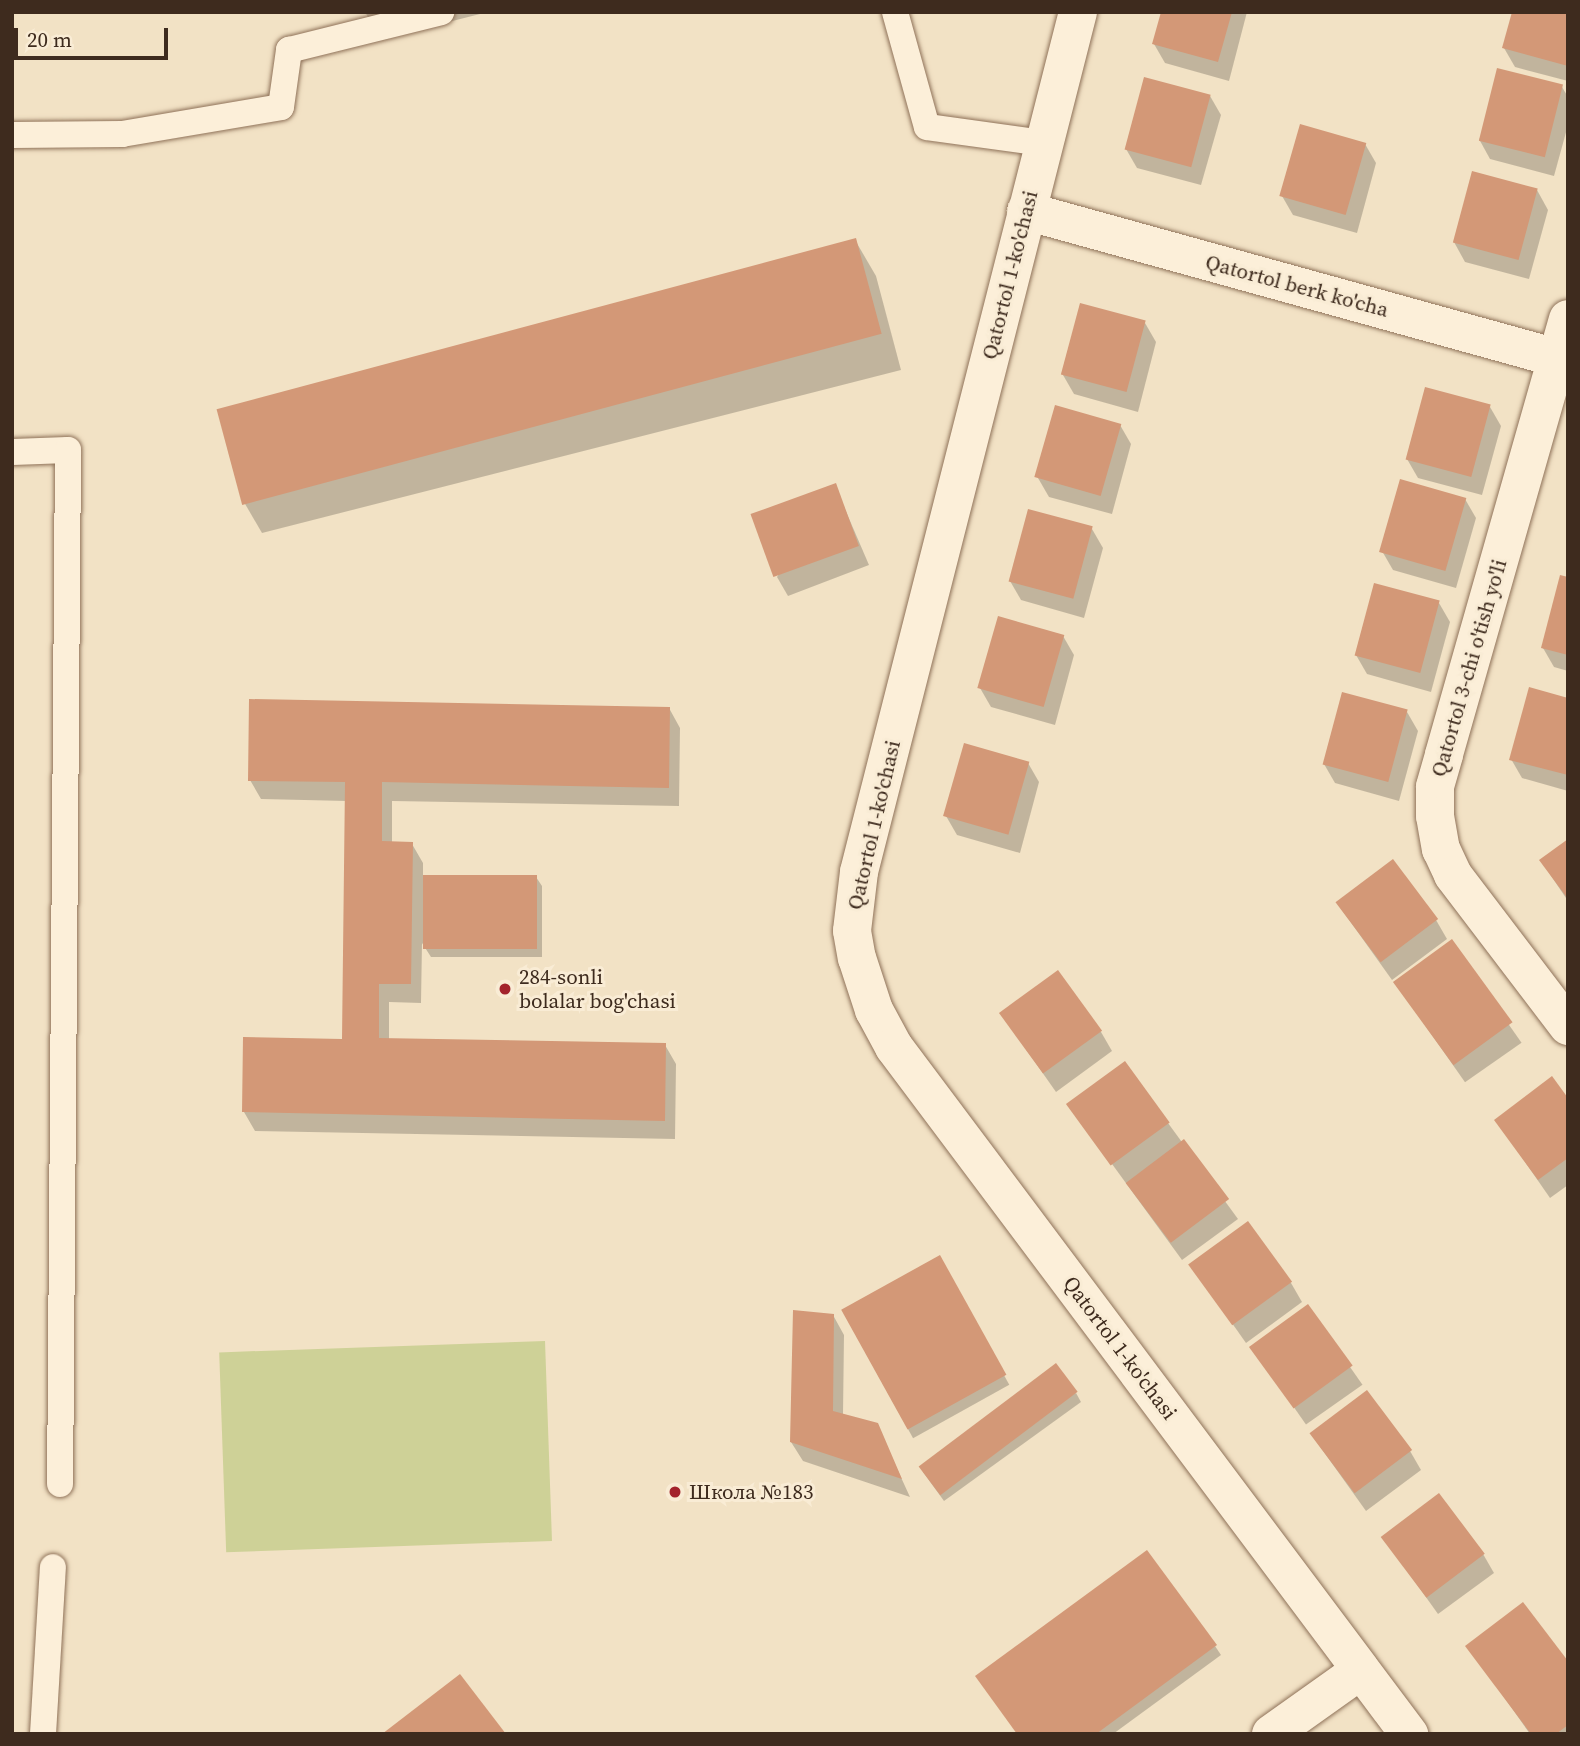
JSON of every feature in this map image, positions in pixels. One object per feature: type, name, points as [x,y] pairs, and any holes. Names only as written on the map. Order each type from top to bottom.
[{"type":"street","name":"Qatortol 1-ko'chasi","points":[[1078,12],[859,872],[853,911],[857,958],[874,1010],[894,1047],[1409,1734]]},
{"type":"street","name":"Qatortol berk ko'cha","points":[[1027,211],[1563,359]]},
{"type":"street","name":"Qatortol 3-chi o'tish yo'li","points":[[1568,319],[1563,359],[1435,787],[1435,816],[1441,849],[1453,874],[1568,1026]]},
{"type":"street","points":[[1271,1734],[1361,1670]]},
{"type":"lane","points":[[12,135],[122,134],[281,107],[289,50],[441,12]]},
{"type":"lane","points":[[895,12],[927,127],[1044,143]]},
{"type":"lane","points":[[12,452],[68,450],[60,1484]]},
{"type":"lane","points":[[43,1734],[53,1567]]},
{"type":"green space","points":[[545,1341],[552,1541],[226,1552],[219,1352]]},
{"type":"building","points":[[1161,12],[1232,12],[1218,62],[1152,44]]},
{"type":"building","points":[[1512,12],[1568,12],[1568,66],[1502,48]]},
{"type":"building","points":[[1497,68],[1563,84],[1545,157],[1479,141]]},
{"type":"building","points":[[1144,77],[1211,95],[1191,167],[1125,149]]},
{"type":"building","points":[[1300,124],[1366,143],[1346,215],[1279,196]]},
{"type":"building","points":[[1472,171],[1538,189],[1519,260],[1453,242]]},
{"type":"building","points":[[856,238],[882,334],[242,505],[217,409]]},
{"type":"building","points":[[1080,303],[1146,321],[1127,392],[1061,374]]},
{"type":"building","points":[[1425,387],[1491,405],[1471,477],[1406,459]]},
{"type":"building","points":[[1055,405],[1121,424],[1101,496],[1034,477]]},
{"type":"building","points":[[1400,479],[1466,498],[1445,571],[1379,552]]},
{"type":"building","points":[[836,483],[859,546],[773,577],[750,514]]},
{"type":"building","points":[[1028,509],[1093,526],[1073,599],[1009,581]]},
{"type":"building","points":[[1560,575],[1568,577],[1568,655],[1541,648]]},
{"type":"building","points":[[1374,583],[1440,601],[1420,673],[1355,655]]},
{"type":"building","points":[[998,616],[1064,635],[1044,707],[977,688]]},
{"type":"building","points":[[1529,687],[1568,698],[1568,775],[1509,760]]},
{"type":"building","points":[[1342,692],[1408,710],[1388,782],[1323,764]]},
{"type":"building","points":[[249,699],[670,707],[669,788],[382,782],[382,841],[413,842],[411,984],[379,984],[379,1038],[666,1043],[665,1121],[242,1112],[243,1037],[342,1039],[345,782],[248,781]]},
{"type":"building","points":[[964,743],[1029,762],[1008,835],[943,816]]},
{"type":"building","points":[[1568,839],[1568,899],[1539,860]]},
{"type":"building","points":[[1393,859],[1438,919],[1381,962],[1335,902]]},
{"type":"building","points":[[423,875],[537,875],[537,949],[423,949]]},
{"type":"building","points":[[1452,939],[1513,1022],[1453,1065],[1393,982]]},
{"type":"building","points":[[1058,970],[1102,1031],[1043,1074],[999,1013]]},
{"type":"building","points":[[1125,1061],[1170,1122],[1111,1165],[1066,1104]]},
{"type":"building","points":[[1552,1076],[1568,1098],[1568,1158],[1538,1180],[1494,1120]]},
{"type":"building","points":[[1184,1139],[1229,1199],[1171,1243],[1126,1183]]},
{"type":"building","points":[[1248,1221],[1292,1282],[1232,1325],[1188,1264]]},
{"type":"building","points":[[940,1255],[1006,1375],[908,1430],[841,1310]]},
{"type":"building","points":[[1308,1304],[1353,1365],[1294,1408],[1249,1347]]},
{"type":"building","points":[[793,1310],[834,1314],[833,1411],[878,1423],[902,1479],[790,1442]]},
{"type":"building","points":[[1056,1363],[1078,1392],[940,1495],[919,1467]]},
{"type":"building","points":[[1367,1390],[1412,1450],[1355,1493],[1309,1433]]},
{"type":"building","points":[[1439,1493],[1485,1554],[1426,1598],[1381,1537]]},
{"type":"building","points":[[1147,1550],[1217,1645],[1096,1734],[1017,1734],[975,1676]]},
{"type":"building","points":[[1523,1602],[1568,1661],[1568,1725],[1556,1734],[1531,1734],[1465,1646]]},
{"type":"building","points":[[460,1674],[506,1734],[382,1734]]},
{"type":"place","name":"284-sonli bolalar bog'chasi","points":[[505,989]]},
{"type":"place","name":"Школа №183","points":[[675,1492]]}]
